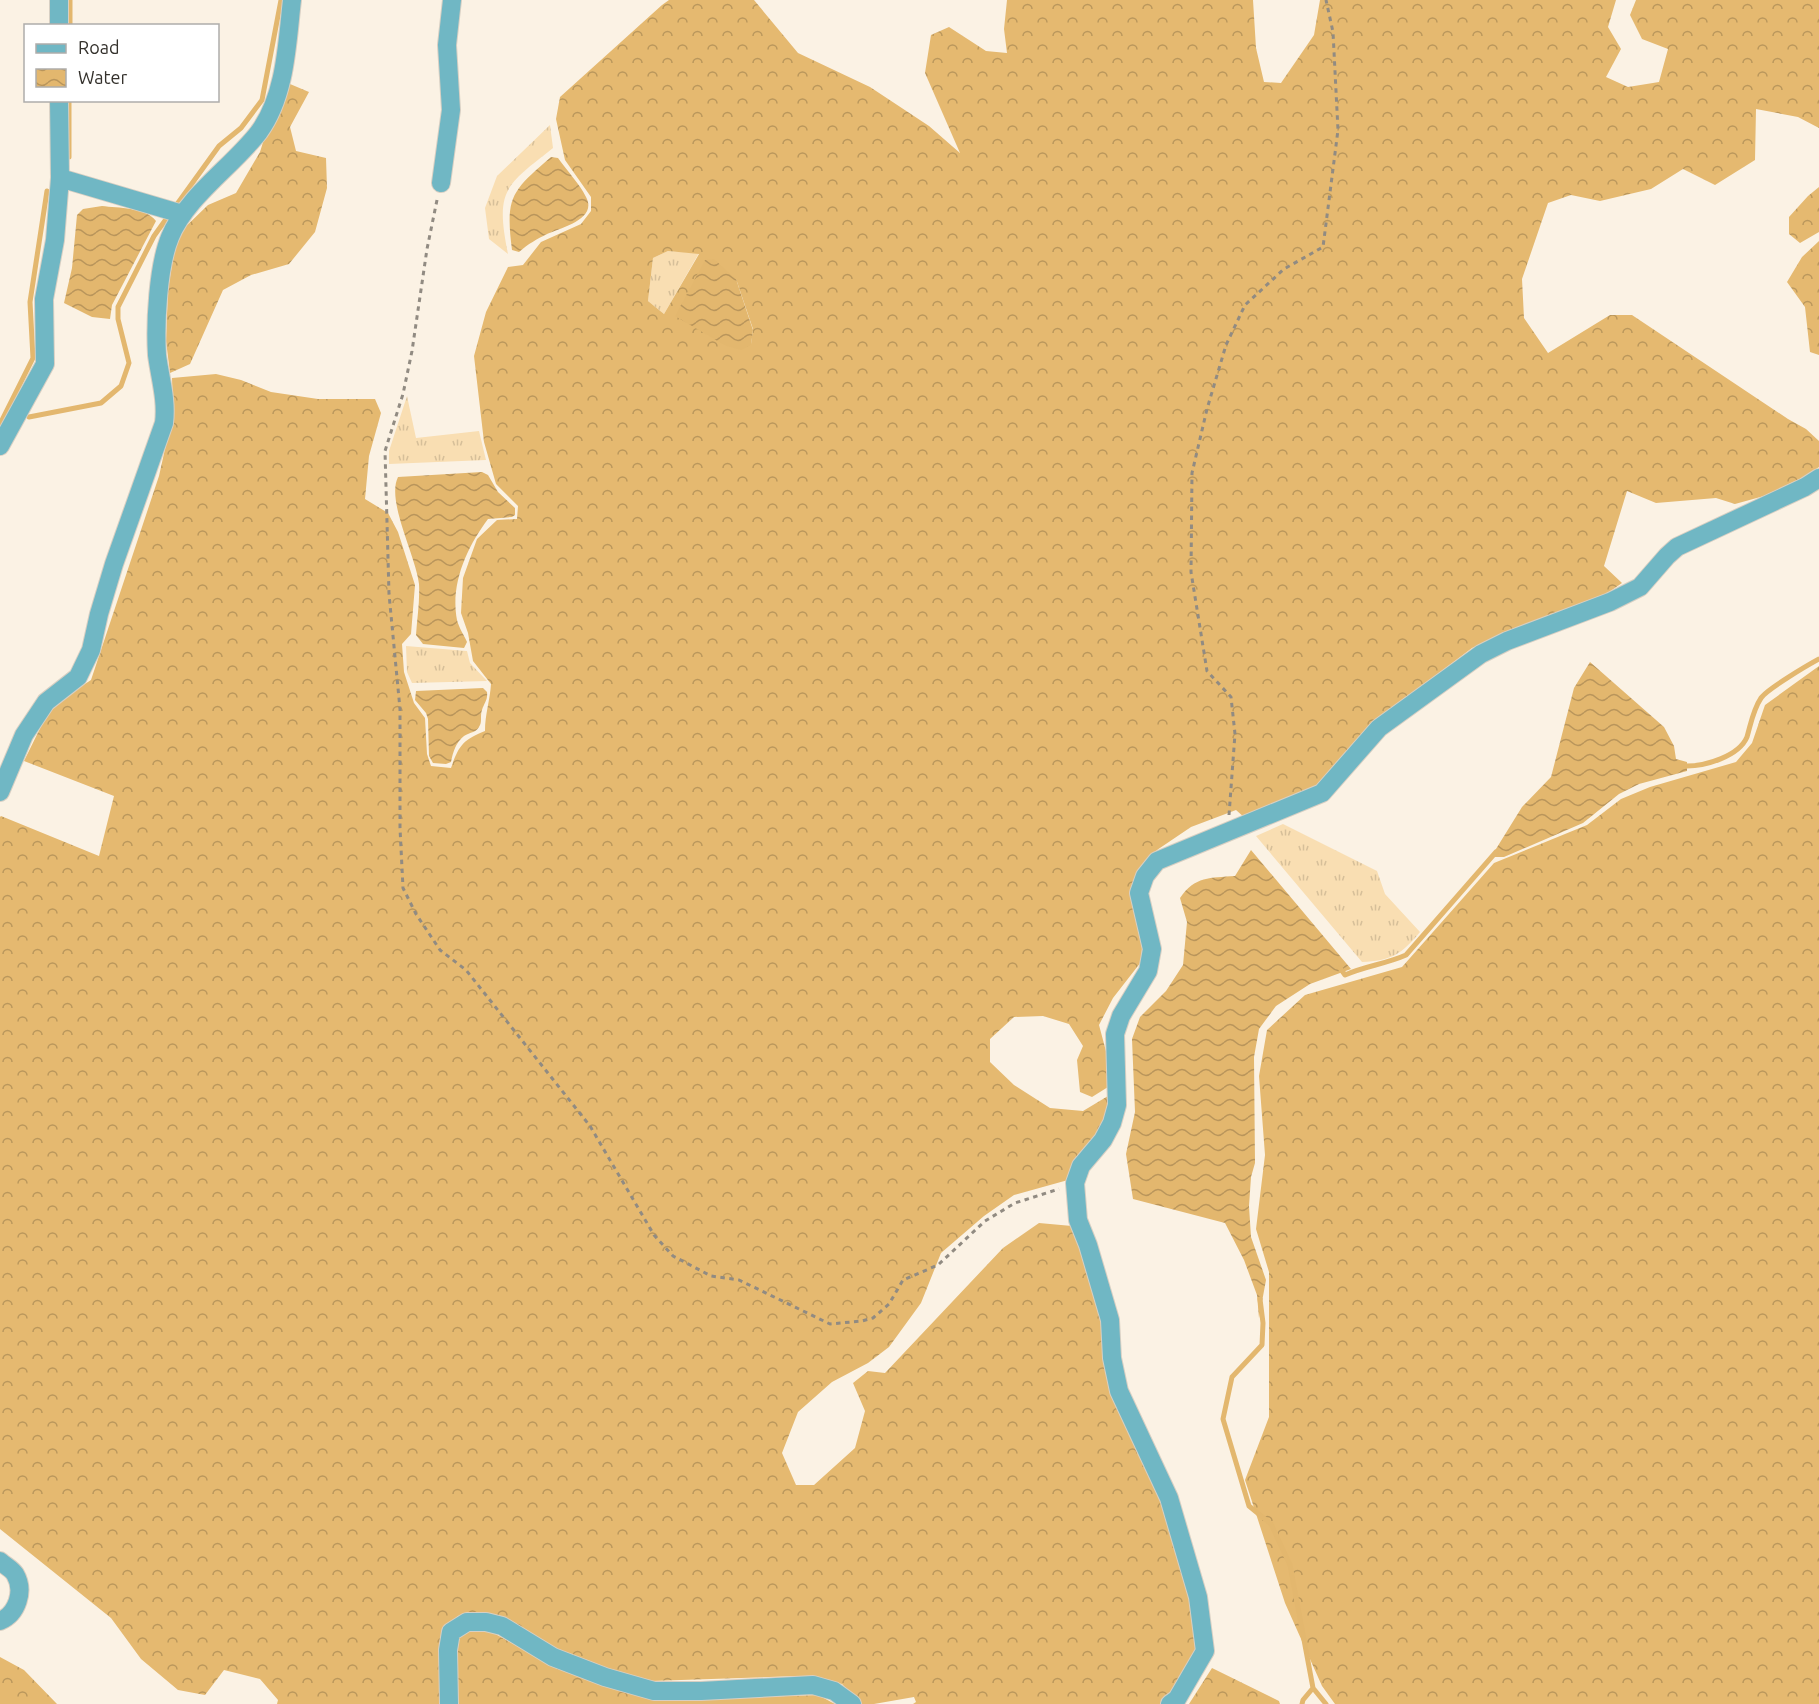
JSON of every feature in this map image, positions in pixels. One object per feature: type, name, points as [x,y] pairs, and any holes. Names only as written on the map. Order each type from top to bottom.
[{"type":"street","points":[[59,0],[59,24]]},
{"type":"street","points":[[0,792],[24,735],[46,702],[78,677],[92,650],[99,614],[114,564],[164,423],[166,410],[157,354],[160,285],[174,212],[259,132],[271,111],[284,71],[292,0]]},
{"type":"street","points":[[441,183],[450,110],[447,45],[452,0]]},
{"type":"street","points":[[0,446],[45,364],[44,299],[55,240],[60,178],[59,102]]},
{"type":"street","points":[[60,178],[174,212]]},
{"type":"street","points":[[1170,1704],[1177,1699],[1205,1651],[1198,1597],[1169,1498],[1119,1391],[1112,1358],[1110,1320],[1088,1245],[1078,1220],[1075,1183],[1081,1166],[1103,1140],[1112,1124],[1117,1105],[1115,1034],[1121,1016],[1148,970],[1152,949],[1139,893],[1145,876],[1157,861],[1322,793],[1379,729],[1481,654],[1506,641],[1610,602],[1640,587],[1677,546],[1805,487],[1819,478]]},
{"type":"street","points":[[0,1561],[15,1574],[20,1590],[17,1606],[8,1618],[0,1621]]},
{"type":"street","points":[[449,1704],[448,1650],[451,1632],[467,1622],[486,1622],[502,1626],[553,1657],[605,1677],[654,1690],[701,1691],[813,1685],[834,1691],[852,1704]]},
{"type":"path","points":[[1220,819],[1229,814],[1235,734],[1231,698],[1207,671],[1191,572],[1192,473],[1207,409],[1226,345],[1245,305],[1284,269],[1323,247],[1338,130],[1333,32],[1326,0]]},
{"type":"path","points":[[441,183],[427,249],[406,383],[385,451],[389,594],[400,709],[400,828],[403,888],[416,914],[440,950],[465,970],[590,1126],[654,1235],[673,1256],[711,1276],[739,1280],[830,1324],[862,1321],[873,1318],[889,1304],[903,1280],[938,1265],[985,1221],[1015,1203],[1075,1183]]},
{"type":"green space","points":[[669,0],[754,0],[798,53],[870,87],[929,126],[960,153],[925,73],[931,35],[949,27],[986,51],[1007,53],[1004,29],[1007,0],[1253,0],[1256,48],[1264,82],[1281,83],[1314,35],[1320,0],[1616,0],[1608,27],[1621,49],[1606,77],[1628,87],[1659,82],[1668,49],[1642,39],[1630,15],[1636,0],[1819,0],[1819,128],[1798,117],[1756,109],[1755,160],[1715,185],[1683,169],[1651,189],[1600,201],[1571,195],[1548,203],[1522,279],[1524,318],[1548,353],[1610,315],[1632,315],[1806,429],[1819,441],[1819,467],[1806,476],[1764,496],[1735,504],[1716,498],[1656,503],[1627,491],[1604,566],[1622,583],[1602,597],[1472,648],[1373,723],[1311,793],[1245,818],[1236,810],[1191,827],[1157,850],[1139,869],[1131,892],[1142,948],[1141,962],[1113,998],[1099,1025],[1107,1055],[1108,1087],[1092,1097],[1080,1092],[1077,1060],[1083,1046],[1069,1024],[1043,1016],[1014,1017],[990,1039],[990,1062],[1014,1085],[1050,1108],[1083,1111],[1108,1096],[1107,1118],[1068,1180],[1014,1195],[984,1216],[941,1253],[921,1303],[889,1347],[868,1363],[832,1382],[798,1412],[782,1453],[796,1485],[814,1485],[855,1448],[865,1411],[853,1383],[868,1371],[885,1373],[1003,1248],[1039,1223],[1072,1226],[1087,1263],[1103,1330],[1162,1500],[1189,1593],[1196,1648],[1172,1694],[1160,1704],[913,1704],[916,1702],[914,1697],[860,1704],[842,1684],[797,1676],[651,1681],[613,1671],[554,1650],[473,1613],[458,1616],[446,1628],[442,1704],[277,1704],[278,1700],[260,1679],[224,1670],[205,1695],[178,1690],[141,1659],[111,1618],[0,1529],[0,817],[99,856],[114,796],[24,761],[51,706],[91,680],[159,476],[173,413],[172,378],[216,374],[241,380],[271,392],[318,399],[375,399],[381,413],[369,456],[365,499],[388,513],[398,532],[415,585],[411,634],[402,644],[404,672],[414,703],[425,718],[427,754],[431,766],[451,768],[463,744],[485,731],[491,684],[473,661],[468,633],[461,613],[463,578],[477,539],[497,520],[517,519],[518,506],[496,484],[484,442],[474,356],[486,312],[508,267],[523,265],[541,242],[581,224],[591,211],[591,197],[565,160],[556,119],[560,97]],"holes":[[[668,251],[699,254],[664,314],[648,301],[653,258]],[[736,279],[753,329],[751,344]]]},
{"type":"green space","points":[[290,84],[309,92],[290,127],[296,151],[326,158],[327,188],[315,232],[289,264],[251,275],[223,290],[190,364],[170,373],[166,341],[168,289],[177,235],[208,205],[236,193],[260,152],[268,126]]},
{"type":"green space","points":[[550,125],[553,148],[514,181],[504,202],[504,233],[508,254],[489,239],[485,208],[497,176]]},
{"type":"green space","points":[[1819,187],[1819,232],[1800,243],[1789,234],[1789,217]]},
{"type":"green space","points":[[1819,241],[1819,355],[1810,352],[1805,307],[1787,282],[1802,257]]},
{"type":"green space","points":[[668,251],[699,253],[664,314],[648,301],[653,258]]},
{"type":"green space","points":[[407,396],[416,438],[479,431],[486,460],[389,464],[389,451]]},
{"type":"green space","points":[[406,646],[467,651],[470,663],[487,681],[412,683],[407,672]]},
{"type":"green space","points":[[1819,666],[1819,1704],[1335,1704],[1322,1686],[1285,1603],[1245,1480],[1269,1417],[1269,1272],[1256,1229],[1265,1155],[1259,1076],[1267,1030],[1305,995],[1402,967],[1494,863],[1587,825],[1621,799],[1650,787],[1736,762],[1752,743],[1765,705]]},
{"type":"green space","points":[[1283,824],[1377,871],[1385,894],[1420,932],[1395,955],[1381,960],[1362,962],[1256,836]]},
{"type":"green space","points":[[488,1630],[554,1666],[658,1700],[818,1695],[835,1704],[455,1704],[457,1639],[466,1631]]},
{"type":"green space","points":[[0,1657],[24,1670],[57,1704],[0,1704]]},
{"type":"green space","points":[[1212,1668],[1279,1701],[1280,1704],[1189,1704]]},
{"type":"water","points":[[551,157],[558,158],[580,187],[586,197],[587,211],[576,222],[547,234],[519,252],[512,250],[510,217],[514,196],[527,178]]},
{"type":"water","points":[[102,206],[139,211],[146,213],[156,221],[112,305],[110,319],[92,317],[64,303],[72,268],[77,215],[83,209]]},
{"type":"water","points":[[714,259],[736,279],[753,330],[751,345],[741,350],[726,346],[675,316],[705,260]]},
{"type":"water","points":[[482,472],[488,475],[498,492],[515,508],[515,515],[488,519],[473,542],[462,566],[455,606],[458,623],[467,642],[464,648],[423,644],[416,635],[419,584],[396,500],[395,487],[398,477]]},
{"type":"water","points":[[1590,662],[1664,727],[1674,746],[1676,759],[1687,762],[1687,771],[1639,784],[1619,794],[1583,823],[1504,857],[1491,857],[1522,807],[1551,777],[1574,688]]},
{"type":"water","points":[[483,688],[487,692],[487,697],[481,712],[479,728],[459,741],[451,762],[433,763],[429,756],[428,719],[415,700],[416,691]]},
{"type":"water","points":[[1251,850],[1351,969],[1310,984],[1276,1006],[1259,1029],[1254,1057],[1255,1163],[1251,1177],[1249,1206],[1251,1237],[1266,1280],[1259,1318],[1257,1295],[1244,1260],[1225,1223],[1133,1199],[1126,1154],[1135,1112],[1132,1039],[1140,1017],[1166,991],[1183,965],[1187,922],[1180,898],[1191,886],[1204,879],[1235,876]]},
{"type":"waterway","points":[[70,0],[70,24]]},
{"type":"waterway","points":[[175,207],[219,146],[241,128],[262,100],[281,0]]},
{"type":"waterway","points":[[69,102],[69,157]]},
{"type":"waterway","points":[[0,424],[33,358],[30,302],[47,191]]},
{"type":"waterway","points":[[29,417],[101,403],[121,386],[129,363],[118,319],[118,307],[154,236],[169,215]]},
{"type":"waterway","points":[[1687,766],[1712,762],[1737,750],[1747,737],[1754,712],[1761,698],[1779,683],[1819,659]]},
{"type":"waterway","points":[[1340,968],[1345,975],[1406,955],[1496,852]]},
{"type":"waterway","points":[[1260,1299],[1263,1323],[1262,1345],[1232,1377],[1223,1419],[1249,1506],[1271,1524],[1290,1565],[1313,1688],[1302,1704]]},
{"type":"waterway","points":[[1313,1688],[1326,1704]]}]
